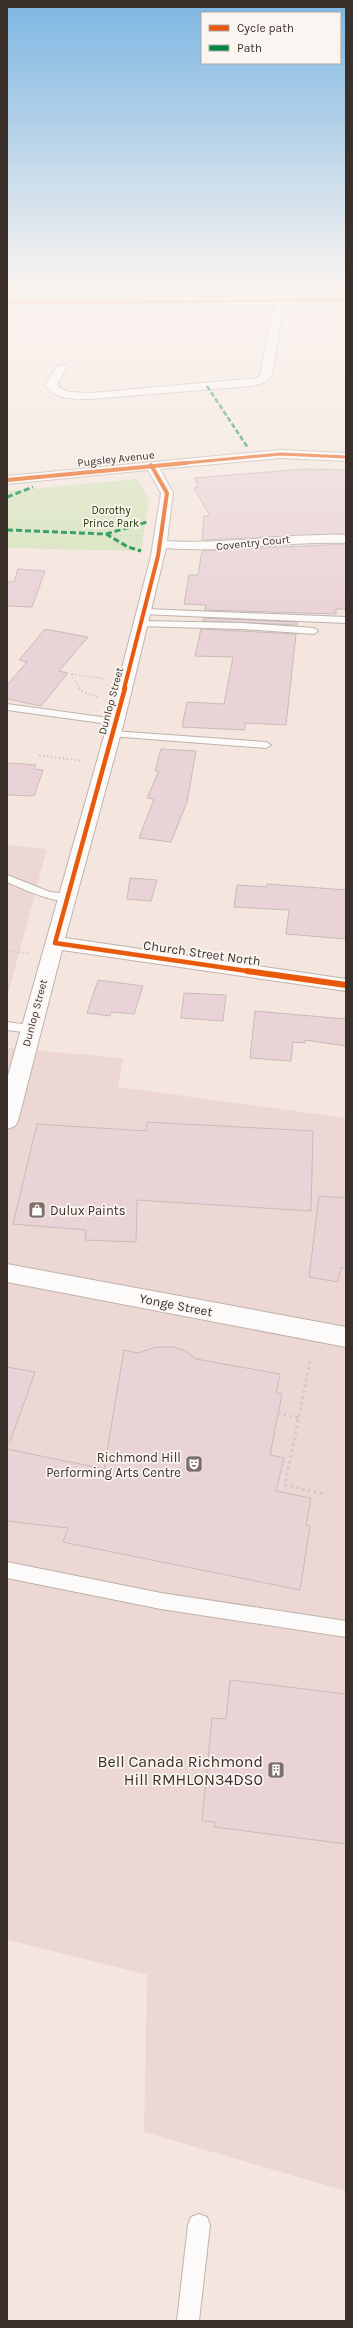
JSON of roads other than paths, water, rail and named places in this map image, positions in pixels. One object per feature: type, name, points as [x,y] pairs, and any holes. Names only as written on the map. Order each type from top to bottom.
[{"type":"street","points":[[59,393],[65,395],[90,396],[132,393]]},
{"type":"street","name":"Pugsley Avenue","points":[[7,480],[152,465],[281,454],[346,456]]},
{"type":"street","name":"Dunlop Street","points":[[7,1122],[30,1029],[115,728],[160,544],[167,493],[152,465]]},
{"type":"street","name":"Coventry Court","points":[[160,544],[204,548],[311,537],[346,539]]},
{"type":"street","name":"Church Street North","points":[[55,943],[346,985]]},
{"type":"street","name":"Yonge Street","points":[[7,1273],[346,1337]]},
{"type":"lane","points":[[143,618],[346,620]]},
{"type":"lane","points":[[143,618],[314,631]]},
{"type":"lane","points":[[7,707],[115,728],[266,745]]},
{"type":"lane","points":[[7,878],[48,895],[68,897]]},
{"type":"lane","points":[[7,1026],[30,1029]]},
{"type":"lane","points":[[7,1570],[161,1601],[346,1629]]},
{"type":"lane","points":[[188,2321],[199,2225]]},
{"type":"place","name":"Dulux Paints","points":[[37,1210]]},
{"type":"place","name":"Richmond Hill Performing Arts Centre","points":[[194,1464]]},
{"type":"place","name":"Bell Canada Richmond Hill RMHLON34DS0","points":[[276,1770]]},
{"type":"park label","name":"Dorothy Prince Park","points":[[111,516]]}]
